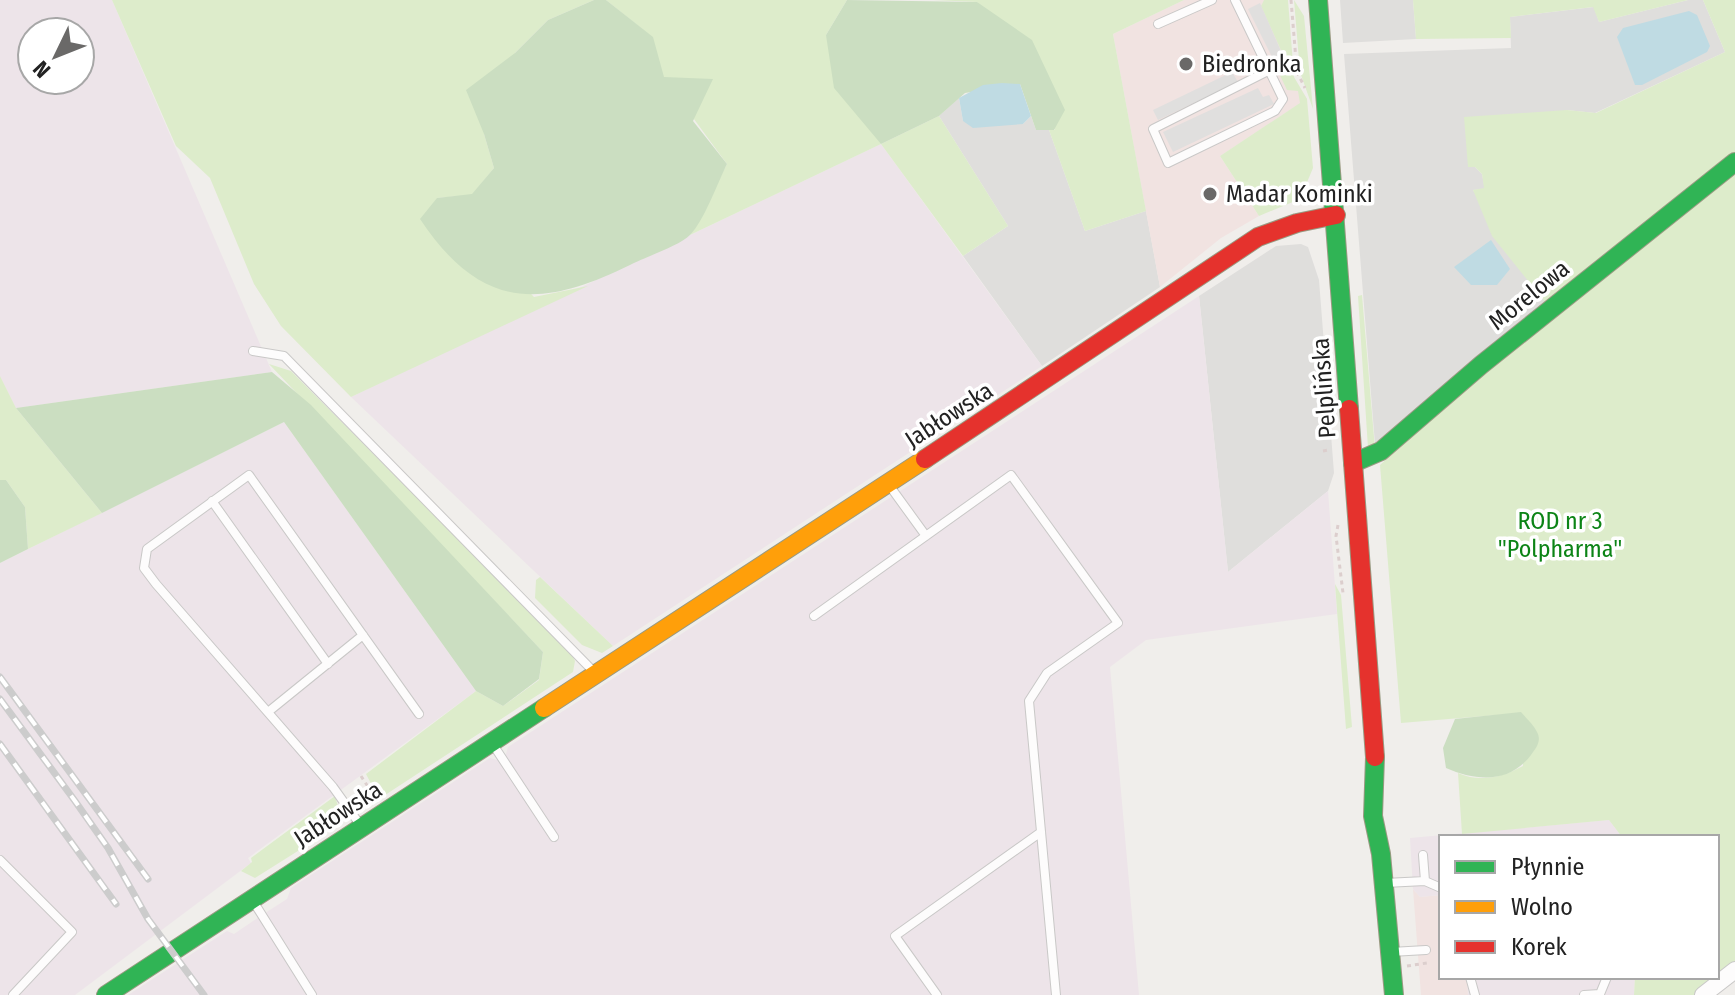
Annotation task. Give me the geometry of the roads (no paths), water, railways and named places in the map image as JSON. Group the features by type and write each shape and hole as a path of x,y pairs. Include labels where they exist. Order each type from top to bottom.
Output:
{"main road":[{"name":"Pelplińska","path":"1318,0 1376,773 1386,815 1381,854 1394,995"},
{"name":"Morelowa","path":"1353,463 1381,451 1493,355 1735,162"},
{"name":"Jabłowska","path":"106,995 888,484 1258,237 1297,223 1336,215"}],"street":[{"path":"1703,995 1735,970"}],"lane":[{"path":"1158,24 1212,0"},
{"path":"1235,0 1283,99 1275,111 1168,163 1153,129 1268,71"},
{"path":"253,351 284,356 596,674"},
{"path":"361,827 333,787 144,568 147,549 155,540 249,475 419,714"},
{"path":"814,616 1011,475 1118,623 1047,673 1029,701 1056,995"},
{"path":"888,484 926,536"},
{"path":"212,501 328,664"},
{"path":"268,712 363,635"},
{"path":"491,742 554,837"},
{"path":"937,995 895,936 1041,832"},
{"path":"1423,855 1425,881"},
{"path":"0,860 72,932 13,995"},
{"path":"1384,883 1425,881 1439,887"},
{"path":"252,898 312,995"},
{"path":"1390,952 1426,950"},
{"path":"1584,995 1600,994 1606,979"}],"water":[{"path":"1689,11 1697,15 1710,46 1707,52 1642,85 1635,85 1617,37 1623,28"},
{"path":"1020,84 1031,116 1023,124 973,128 963,121 959,98 983,85"},
{"path":"1491,240 1510,269 1497,285 1471,285 1454,267"}],"railway":[{"path":"0,677 148,879"},
{"path":"0,699 108,848 148,919 204,995"},
{"path":"0,744 116,904"}],"place":[{"name":"Biedronka","path":"1186,64"},
{"name":"Madar Kominki","path":"1210,194"}],"park label":[{"name":"ROD nr 3 \"Polpharma\"","path":"1560,535"}]}
